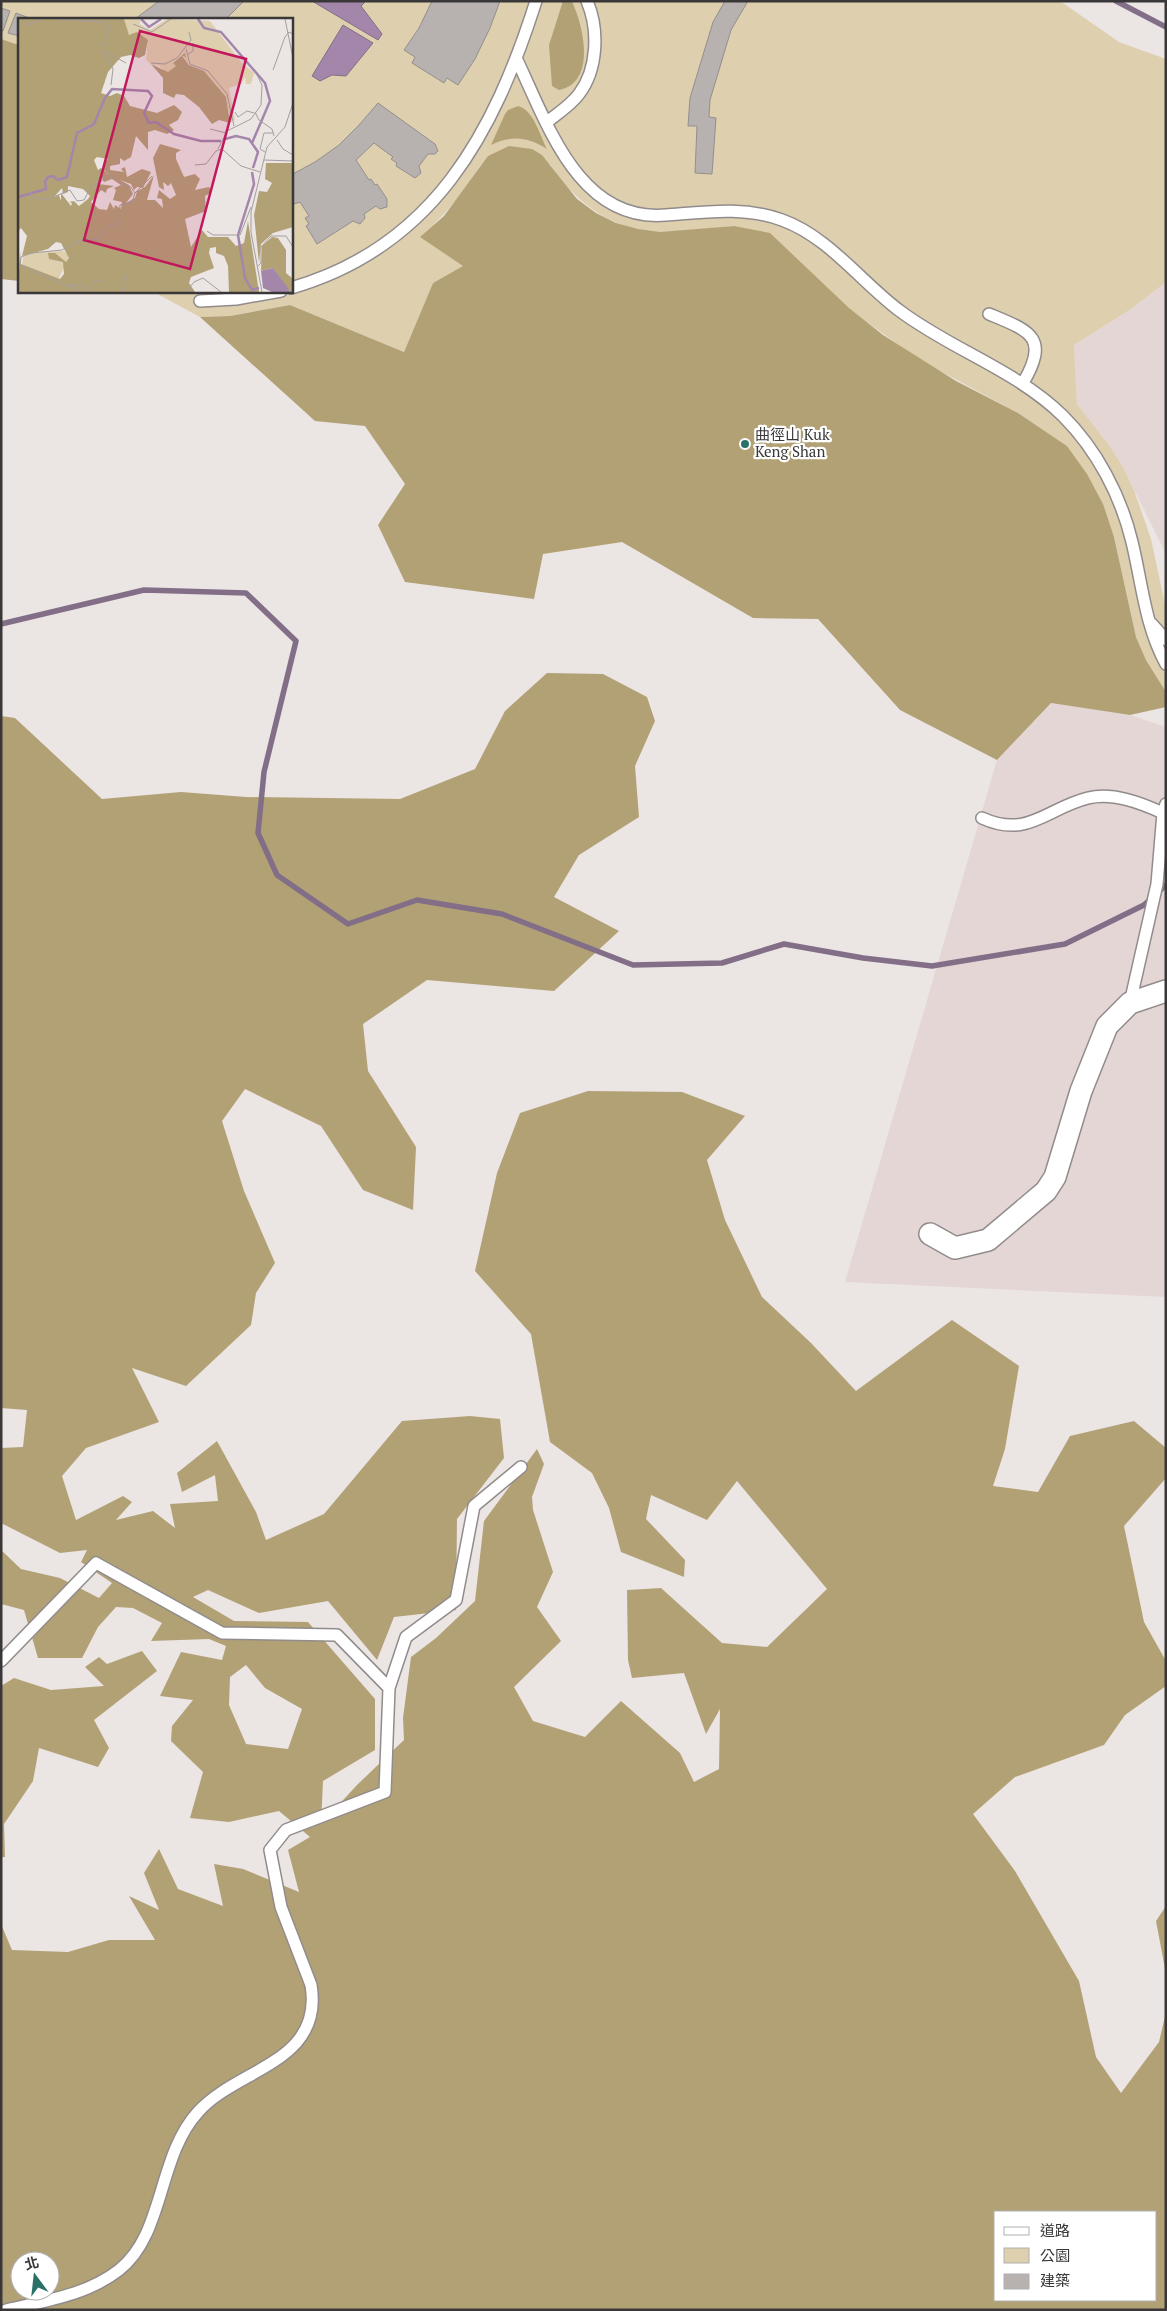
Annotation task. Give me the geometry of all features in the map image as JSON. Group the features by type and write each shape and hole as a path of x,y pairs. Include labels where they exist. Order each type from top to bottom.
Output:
{"street":[{"path":"930,1234 955,1248 988,1240 1046,1191 1055,1177 1081,1091 1107,1026 1130,1003 1166,991"}],"lane":[{"path":"292,288 342,269 375,251 405,230 432,205 455,176 476,143 494,109 516,58 536,1"},
{"path":"547,122 579,94 588,76 592,61 595,31 587,1"},
{"path":"516,58 547,122 575,173 604,199 622,208 651,215 738,211 760,213 803,229 822,242 868,286 934,334 1024,384 1064,417 1094,455 1107,476 1126,520 1156,645 1166,664"},
{"path":"200,301 236,299 274,292"},
{"path":"989,314 1020,327 1029,334 1035,344 1036,355 1033,366 1024,384"},
{"path":"1146,608 1152,623 1166,640"},
{"path":"982,818 1004,826 1029,824 1088,798 1106,797 1164,808 1156,884 1130,1003"},
{"path":"6,2310 83,2290 120,2269 132,2257 146,2234 170,2158 196,2114 213,2098 280,2057 301,2038 311,2017 312,1991 281,1906 270,1850 286,1830 385,1792 389,1688 406,1637 456,1600 474,1506 521,1466"},
{"path":"1,1661 96,1563 222,1633 337,1635 389,1688"}],"shaded area":[{"path":"312,1 366,1 361,6 382,34 378,40"},
{"path":"563,1 572,1 581,27 584,53 583,66 578,77 571,85 559,90 552,86 549,45"},
{"path":"343,25 373,43 346,76 332,75 320,81 312,76"},
{"path":"1,39 18,45 18,281 1,279"},
{"path":"518,106 524,108 532,118 547,149 533,142 519,139 506,140 491,145 505,114 508,110"},
{"path":"509,146 532,149 542,155 577,199 596,213 616,223 660,232 734,226 770,233 849,308 883,335 956,381 1018,413 1067,446 1087,474 1103,504 1114,537 1136,637 1146,660 1166,692 1166,707 1130,715 1051,703 997,760 900,710 818,619 753,618 622,542 543,554 534,599 405,582 378,525 405,484 365,426 315,421 200,317 230,316 290,305 404,352 433,283 463,266 420,237 444,216 488,156"},
{"path":"1166,282 1166,554 1123,467 1109,445 1077,404 1074,345 1131,309"},
{"path":"547,673 603,674 647,697 655,721 635,766 639,817 579,855 554,897 619,931 554,991 427,980 363,1024 368,1071 416,1147 413,1210 363,1190 321,1126 245,1089 222,1121 244,1191 275,1263 256,1293 251,1325 186,1386 132,1368 159,1422 86,1448 62,1476 76,1520 123,1496 132,1502 116,1520 153,1511 175,1528 170,1504 218,1501 215,1475 182,1492 177,1473 217,1441 256,1512 266,1540 324,1514 402,1421 470,1416 500,1419 504,1458 457,1519 456,1610 394,1617 377,1660 328,1601 259,1613 208,1590 193,1597 234,1621 308,1622 375,1699 375,1750 323,1781 321,1824 357,1785 404,1740 403,1718 411,1657 436,1638 475,1601 484,1521 537,1449 544,1464 532,1497 533,1510 553,1572 537,1607 561,1641 514,1687 533,1721 585,1737 621,1701 680,1753 694,1782 719,1769 720,1709 706,1734 684,1673 632,1678 628,1660 627,1590 661,1588 722,1643 767,1647 827,1589 737,1481 707,1520 651,1495 646,1519 685,1560 684,1577 621,1552 609,1508 592,1473 550,1442 531,1334 475,1271 497,1173 520,1113 588,1091 682,1092 745,1116 707,1160 725,1220 762,1297 811,1343 856,1391 952,1320 1019,1366 1005,1449 993,1486 1038,1492 1070,1436 1134,1421 1166,1448 1166,1478 1124,1526 1144,1622 1166,1661 1166,1686 1125,1715 1104,1745 1015,1777 973,1814 1015,1871 1079,1981 1096,2057 1121,2093 1159,2042 1166,2012 1166,2310 1,2310 1,1924 12,1950 68,1952 109,1940 155,1940 129,1896 159,1910 144,1873 159,1849 178,1889 223,1906 214,1864 243,1869 299,1892 288,1850 310,1837 279,1811 229,1822 190,1818 203,1772 171,1741 172,1726 193,1700 160,1696 181,1652 222,1660 226,1646 209,1639 151,1641 162,1623 133,1608 116,1607 98,1627 82,1658 38,1658 24,1610 1,1604 1,1550 21,1569 60,1578 99,1598 112,1583 81,1562 87,1550 60,1553 1,1523 1,1448 23,1447 27,1410 1,1408 1,716 15,718 102,799 181,792 246,797 400,799 475,769 505,711","holes":["246,1665 265,1688 302,1709 288,1749 246,1744 229,1705 230,1677"]},
{"path":"1051,703 1130,715 1166,727 1166,1297 845,1282 997,760"},
{"path":"142,1651 157,1671 94,1720 109,1748 98,1767 39,1748 33,1781 4,1824 5,1857 1,1857 1,1686 14,1678 51,1690 104,1686 85,1667 99,1657 107,1664"},
{"path":"1166,1906 1166,1974 1156,1921"}],"green space":[{"path":"1,1 1060,1 1119,42 1166,59 1166,282 1131,309 1074,345 1077,404 1109,445 1123,467 1134,490 1151,539 1166,609 1166,692 1146,660 1136,637 1114,537 1067,446 1018,413 918,359 734,226 660,232 626,226 596,212 583,202 571,191 550,164 481,165 453,203 421,237 464,266 433,283 404,352 290,305 230,316 200,317 154,292 292,292 292,18 18,18 18,45 1,39"}],"building":[{"path":"159,1 244,1 227,18 136,18"},
{"path":"432,1 500,1 490,28 475,59 458,85 447,78 444,83 412,63 415,57 404,50 419,28"},
{"path":"725,1 748,1 731,30 710,100 709,117 716,118 712,174 695,173 697,126 688,126 690,98 713,22"},
{"path":"1,8 10,11 3,31 1,30"},
{"path":"16,13 29,18 18,18 18,36 8,33"},
{"path":"378,103 435,144 438,151 435,154 428,154 419,166 421,173 415,178 396,166 397,163 391,159 393,157 374,143 356,160 369,180 371,179 375,185 377,184 387,199 387,207 380,209 376,206 364,214 365,218 360,224 353,221 317,244 306,226 309,224 305,218 309,216 300,202 292,205 292,174 315,162 339,145"}],"waterway":[{"path":"1116,1 1166,27"},
{"path":"1,624 144,590 246,593 296,641 264,772 258,833 277,875 348,924 417,900 502,914 633,965 722,963 784,944 863,958 932,966 1065,944 1144,905 1166,885"}],"place":[{"name":"曲徑山 Kuk Keng Shan","path":"745,444"}]}
